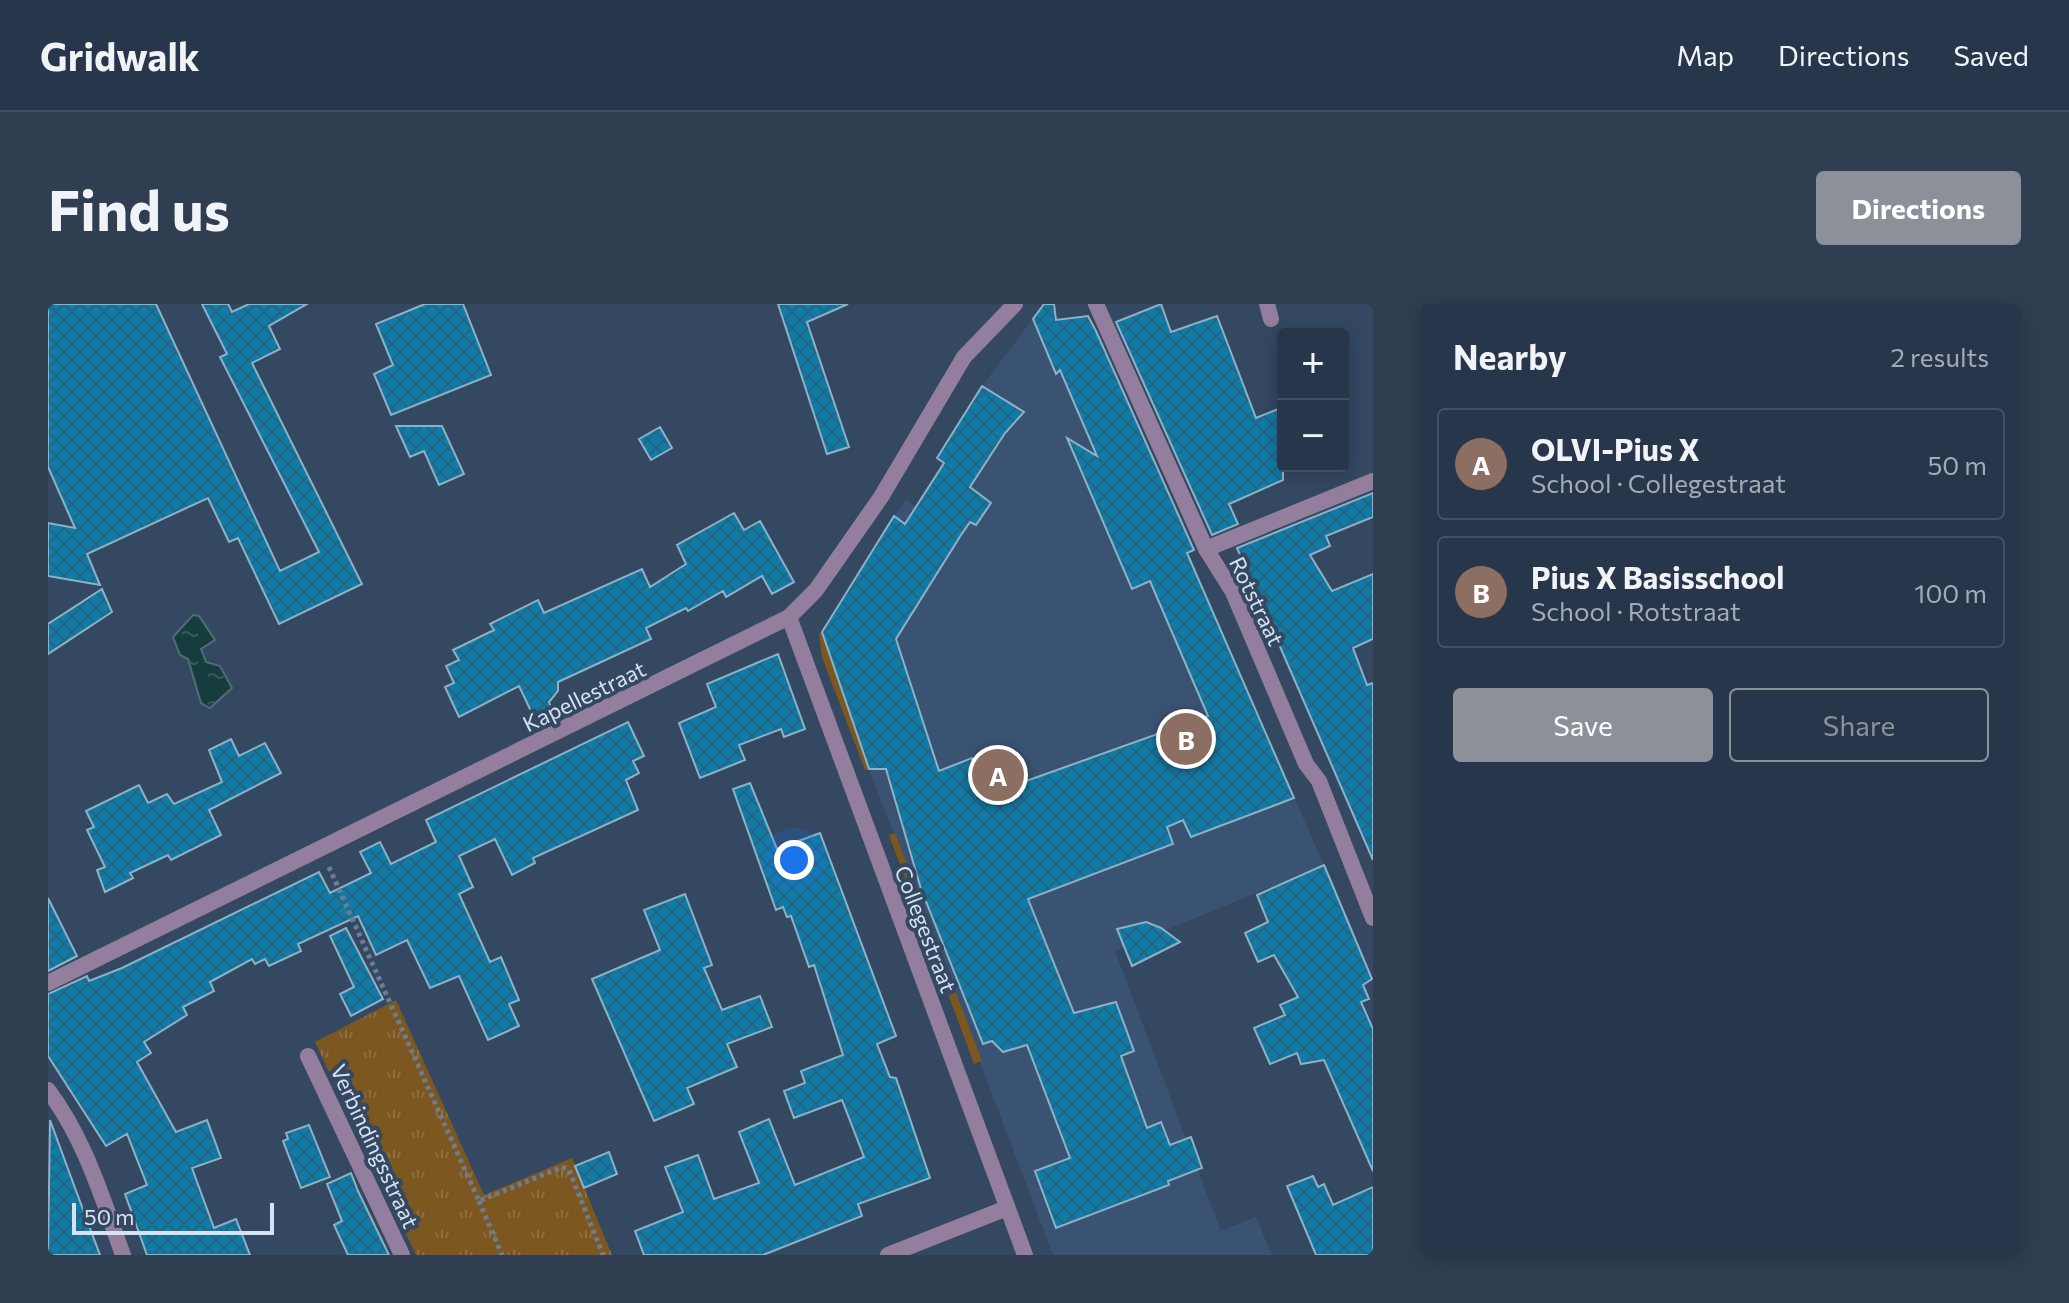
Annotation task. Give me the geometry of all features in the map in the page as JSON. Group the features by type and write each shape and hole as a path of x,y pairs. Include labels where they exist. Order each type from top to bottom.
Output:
{"street":[{"name":"Kapellestraat","path":"48,983 789,617 816,590 881,497 964,357 1015,304"},
{"name":"Rotstraat","path":"1096,304 1206,549 1233,592 1306,764 1326,794 1339,837 1373,918"},
{"path":"1206,549 1373,481"},
{"name":"Collegestraat","path":"789,617 1025,1255"},
{"name":"Verbindingsstraat","path":"308,1056 402,1255"},
{"path":"48,1090 83,1147 123,1255"},
{"path":"888,1255 1007,1208"}],"path":[{"path":"321,849 502,1255"},
{"path":"479,1201 562,1167 569,1170 603,1255"}],"shaded area":[{"path":"1044,304 1054,304 1055,317 1064,320 1088,315 1161,495 1324,865 1115,951 1221,1231 1256,1217 1272,1255 1053,1255 869,769 822,632 894,516 906,500 916,506 943,463 937,458 982,386"}],"green space":[{"path":"819,633 822,633 869,769 865,770 822,657"},
{"path":"895,833 982,1061 974,1064 889,835"},
{"path":"396,1000 484,1195 572,1158 612,1255 416,1255 315,1042"}],"water":[{"path":"193,615 199,616 215,640 201,649 206,662 220,666 232,688 210,708 201,703 188,659 180,655 173,637"}],"building":[{"path":"48,304 156,304 280,571 319,552 220,357 227,354 202,304 228,304 232,312 249,304 307,304 269,326 280,349 252,363 362,584 279,624 238,538 229,542 208,498 87,554 100,585 48,576 48,523 75,528 48,467"},
{"path":"425,304 463,304 491,375 391,415 374,374 393,365 376,324"},
{"path":"778,304 848,304 807,322 849,447 827,454"},
{"path":"1044,304 1054,304 1056,320 1088,316 1096,331 1194,550 1187,553 1294,798 1191,837 1183,820 1167,827 1173,844 1028,899 1074,1013 1116,1002 1134,1051 1121,1056 1147,1128 1161,1122 1170,1145 1191,1137 1202,1168 1168,1181 1169,1185 1056,1228 1035,1171 1070,1158 1027,1045 1003,1052 992,1041 983,1044 921,889 886,769 869,769 822,632 894,516 905,524 944,463 937,458 982,386 1024,412 1005,433 970,487 991,503 976,525 970,522 896,639 939,771 972,758 987,795 1208,716 1150,581 1132,589 1067,438 1097,456 1060,370 1056,374 1033,319"},
{"path":"1161,304 1171,332 1217,316 1256,418 1277,409 1277,472 1283,472 1283,480 1229,504 1238,524 1212,535 1116,322"},
{"path":"396,426 442,426 464,474 439,485 424,451 410,457"},
{"path":"660,427 672,448 651,460 639,439"},
{"path":"1373,493 1373,517 1326,536 1330,546 1310,555 1332,591 1373,574 1373,639 1353,648 1367,685 1373,683 1373,860 1237,548"},
{"path":"734,513 744,530 760,521 794,582 772,594 762,576 726,597 723,591 688,611 686,608 646,628 651,639 558,682 558,691 549,702 556,720 539,728 519,686 459,717 445,687 454,683 446,666 459,660 453,650 494,630 490,624 538,600 544,613 642,569 650,587 686,564 677,545"},
{"path":"102,589 112,612 48,654 48,624"},
{"path":"778,654 805,729 784,737 781,729 739,745 745,760 700,778 679,723 716,707 707,684"},
{"path":"628,722 644,756 633,761 639,773 626,780 638,810 533,858 535,863 512,875 495,839 459,856 473,887 459,894 490,962 501,957 519,1000 509,1004 519,1026 488,1040 459,976 430,988 407,940 376,955 358,916 298,944 301,951 269,966 265,959 255,964 252,959 210,982 214,991 183,1007 187,1015 144,1042 151,1053 137,1062 176,1132 207,1120 221,1158 192,1168 214,1228 236,1219 250,1255 147,1255 125,1194 147,1185 127,1134 106,1146 48,1056 48,994 87,976 89,981 122,968 319,872 330,893 371,873 360,852 380,842 391,864 436,842 426,820"},
{"path":"231,739 239,756 265,743 281,773 209,810 221,835 171,860 168,855 130,873 133,878 105,892 97,870 105,867 87,830 94,827 86,811 139,785 148,803 167,794 174,804 222,782 209,750"},
{"path":"750,783 777,849 820,833 896,1036 877,1044 890,1077 896,1078 930,1178 858,1204 862,1216 763,1255 644,1255 635,1231 683,1212 665,1167 698,1155 714,1199 759,1183 739,1132 769,1119 795,1185 864,1157 842,1100 794,1118 784,1091 805,1083 801,1071 843,1055 814,965 809,967 791,916 787,917 783,907 776,910 733,789"},
{"path":"1324,865 1372,979 1363,985 1369,999 1361,1002 1373,1029 1373,1171 1324,1060 1301,1064 1297,1053 1270,1064 1254,1028 1285,1015 1280,1005 1298,997 1274,955 1258,962 1245,933 1268,922 1257,895"},
{"path":"685,894 712,965 704,968 722,1010 760,996 772,1027 727,1044 737,1067 687,1088 694,1104 654,1121 592,979 660,950 644,910"},
{"path":"48,898 77,956 48,971"},
{"path":"1146,922 1161,928 1180,942 1132,966 1117,929"},
{"path":"346,928 383,999 351,1016 340,994 354,987 330,936"},
{"path":"50,1120 75,1188 100,1255 48,1255"},
{"path":"309,1125 330,1177 301,1188 283,1141 288,1139 286,1133"},
{"path":"609,1152 617,1174 584,1188 575,1166"},
{"path":"351,1173 389,1255 348,1255 334,1225 342,1221 327,1184"},
{"path":"1313,1176 1318,1187 1324,1184 1333,1205 1373,1187 1373,1255 1316,1255 1287,1186"}],"place":[{"name":"Pius X Basisschool","path":"1186,739"},
{"name":"OLVI-Pius X","path":"998,775"}]}
